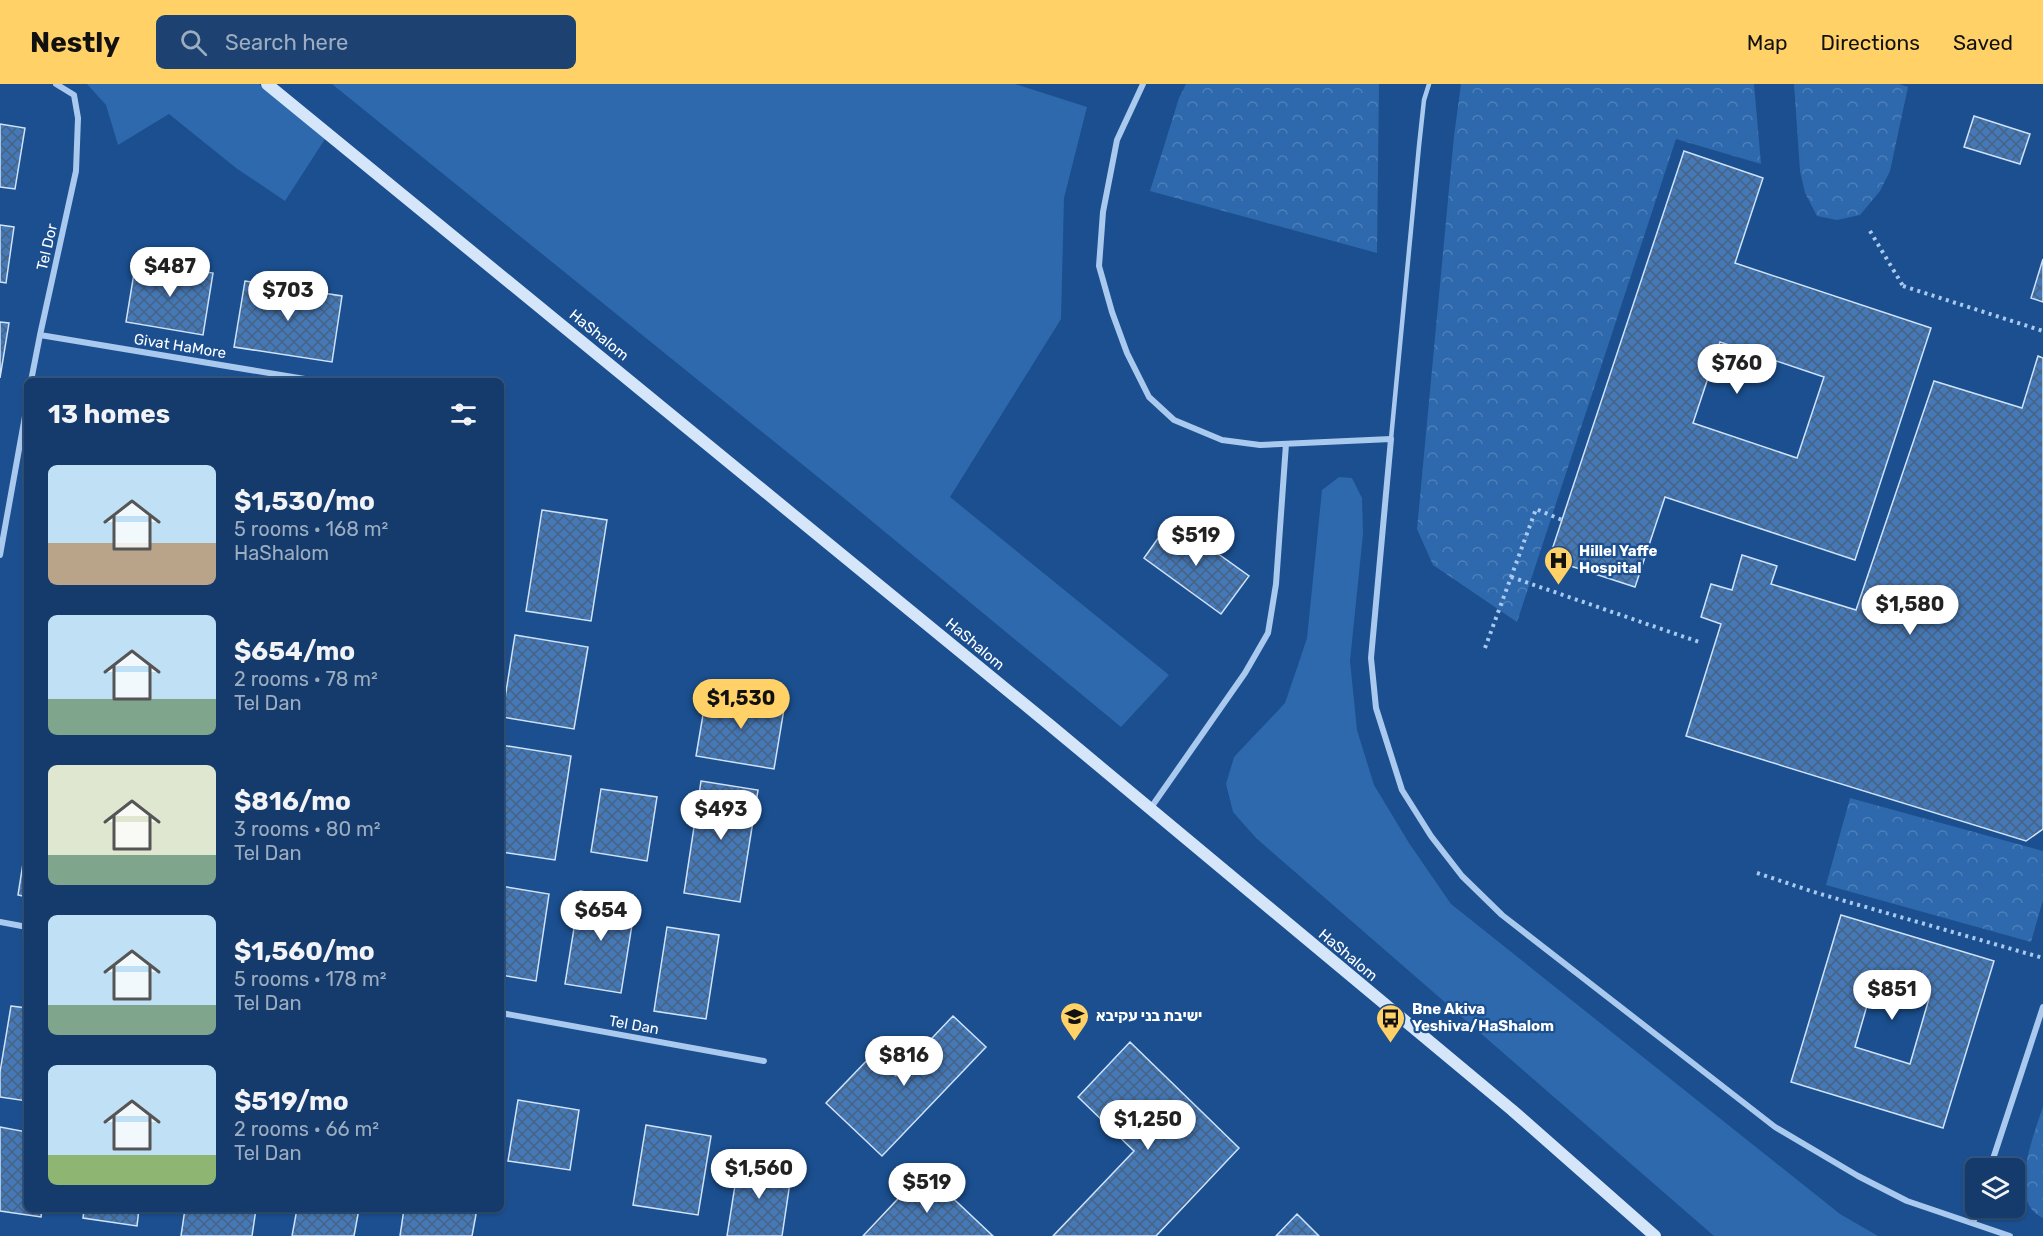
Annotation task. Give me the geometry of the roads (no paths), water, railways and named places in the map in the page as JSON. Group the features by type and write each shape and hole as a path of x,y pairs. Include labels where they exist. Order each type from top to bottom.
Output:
{"street":[{"name":"Tel Dor","path":"32,378 76,171 78,118 74,95 56,84"},
{"name":"HaShalom","path":"267,84 873,579 1512,1110 1655,1236"},
{"path":"1143,84 1117,140 1103,212 1099,266 1127,353 1149,397 1174,420 1221,440 1260,445 1391,439 1371,658 1376,708 1402,790 1431,836 1462,876 1502,915 1775,1127 1857,1176 1907,1201 2010,1236"},
{"name":"Givat HaMore","path":"39,335 299,378"},
{"path":"0,555 24,422"},
{"path":"1150,809 1245,673 1268,633 1276,584 1286,444"},
{"path":"0,922 24,926"},
{"path":"1993,1158 2043,1007"},
{"name":"Tel Dan","path":"504,1014 764,1061"},
{"path":"1973,1223 1975,1218"}],"lane":[{"path":"1391,439 1419,146 1429,84"}],"place":[{"name":"Hillel Yaffe Hospital","path":"1558,586"},
{"name":"ישיבת בני עקיבא","path":"1075,1042"},
{"name":"Bne Akiva Yeshiva/HaShalom","path":"1391,1044"}]}
